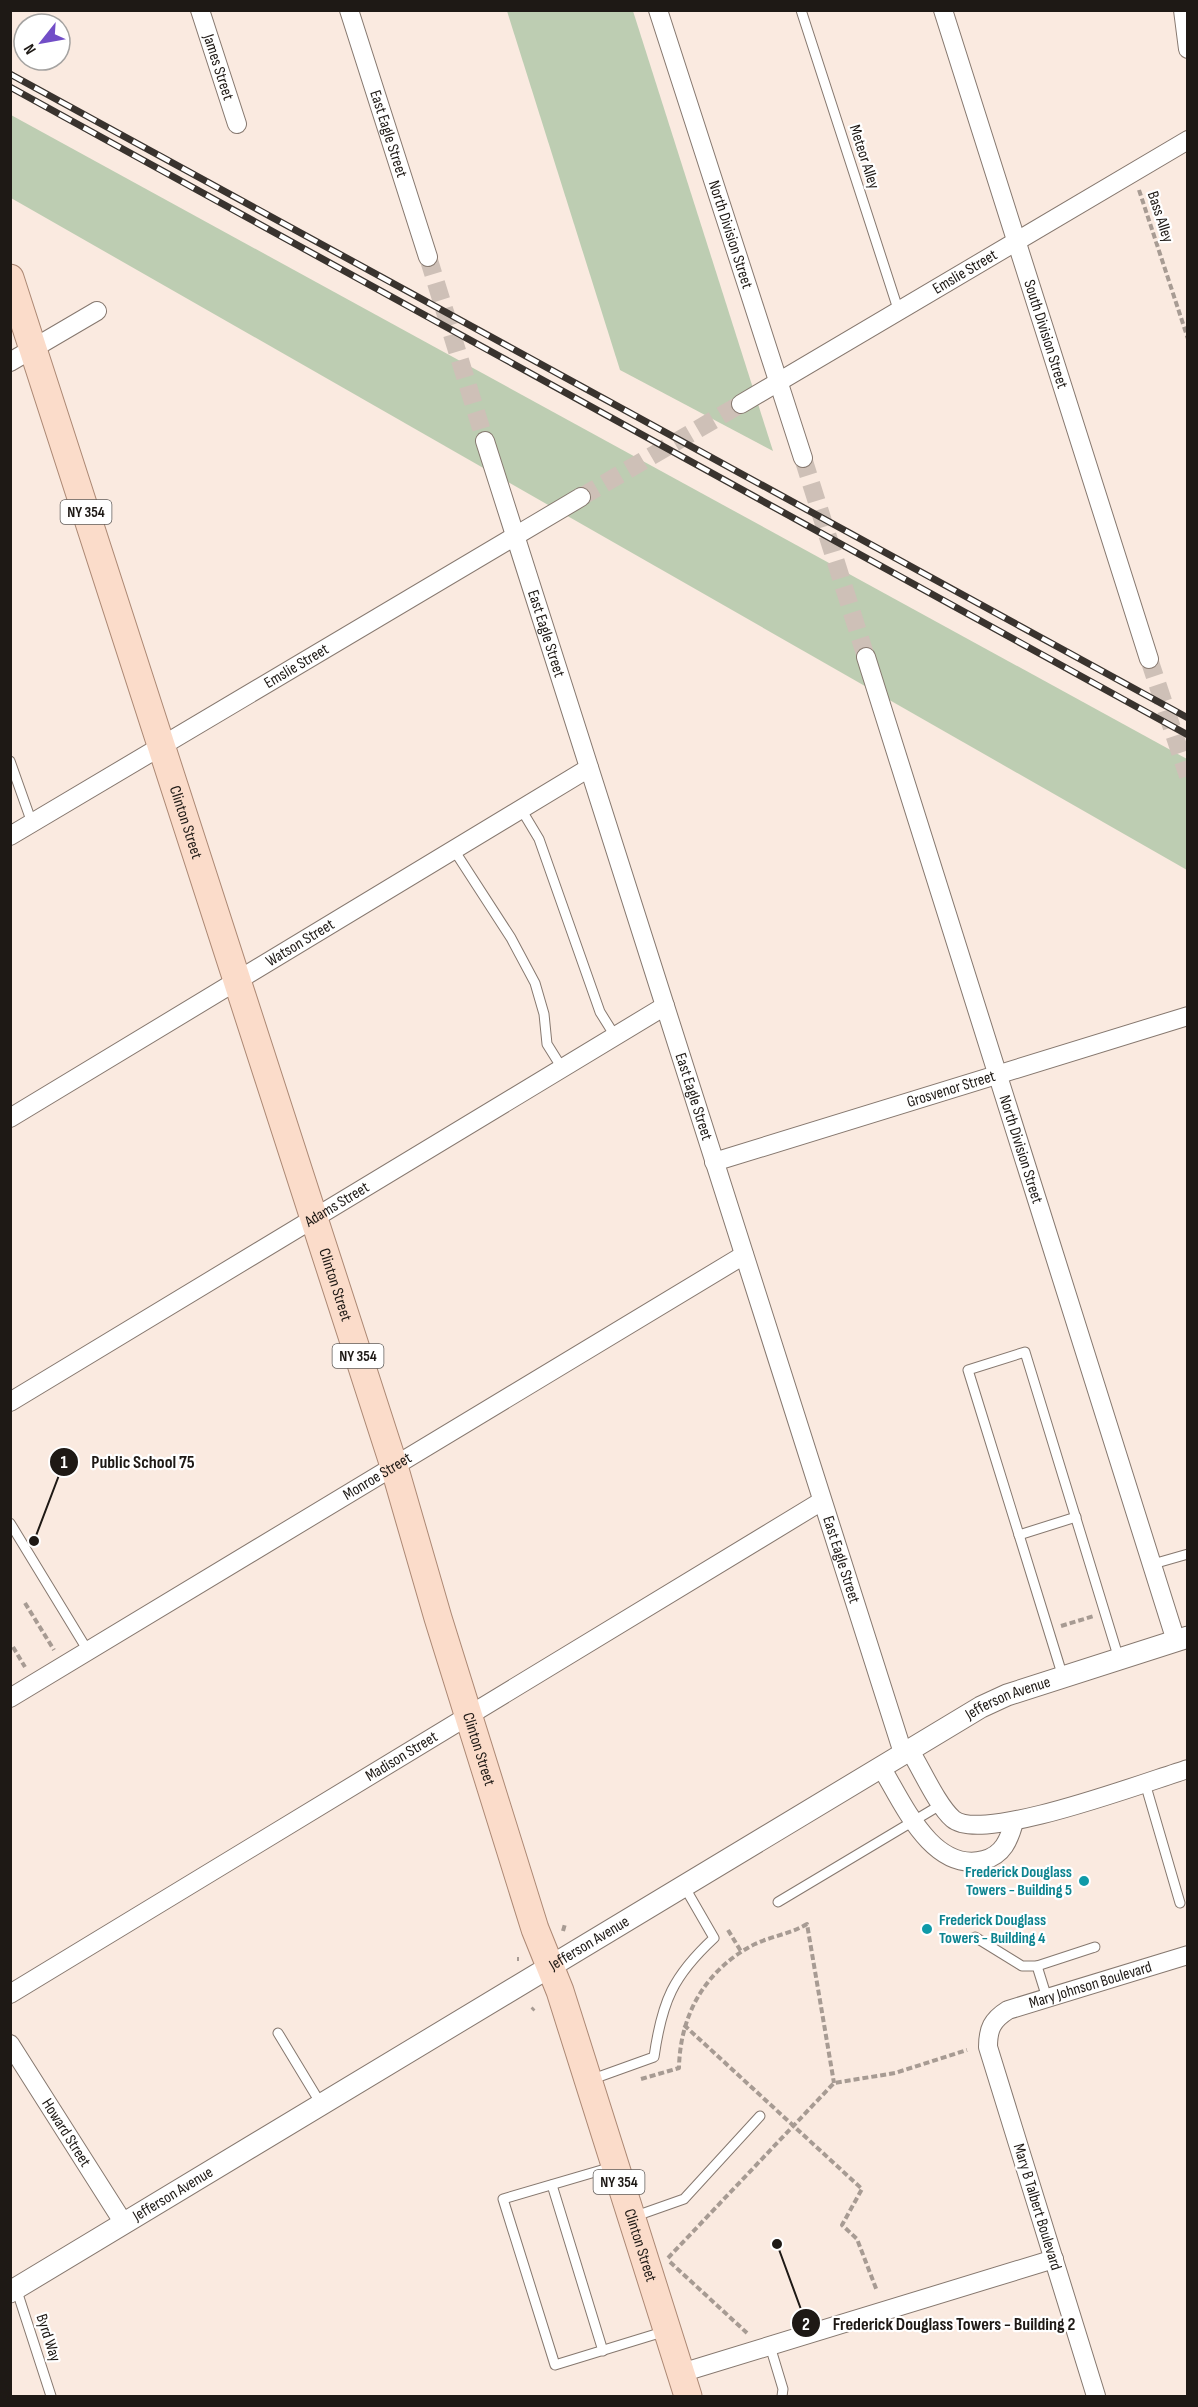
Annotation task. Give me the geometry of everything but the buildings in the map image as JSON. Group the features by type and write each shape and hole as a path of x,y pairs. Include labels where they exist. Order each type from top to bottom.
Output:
{"main road":[{"name":"Clinton Street","path":"10,278 394,1466 468,1716 535,1929 588,2081 684,2385"}],"street":[{"name":"James Street","path":"200,10 237,124"},
{"name":"East Eagle Street","path":"349,10 428,257"},
{"name":"North Division Street","path":"658,10 803,458"},
{"name":"South Division Street","path":"943,10 1149,659"},
{"path":"1183,10 1188,49"},
{"name":"Emslie Street","path":"741,404 1188,140"},
{"path":"10,362 97,311"},
{"name":"East Eagle Street","path":"485,441 822,1501 906,1751 953,1819 969,1826 1014,1822 1188,1769"},
{"name":"Emslie Street","path":"10,836 581,497"},
{"name":"North Division Street","path":"866,657 1153,1564 1184,1641"},
{"name":"Watson Street","path":"10,1119 589,768"},
{"name":"Adams Street","path":"10,1402 665,1006"},
{"name":"Grosvenor Street","path":"714,1162 996,1073 1188,1016"},
{"name":"Monroe Street","path":"10,1698 744,1255"},
{"name":"Madison Street","path":"10,1994 822,1501"},
{"name":"Jefferson Avenue","path":"13,2290 906,1751 995,1700 1119,1659 1184,1641"},
{"path":"881,1767 932,1846 948,1856 967,1862 986,1860 1001,1850 1009,1841 1014,1822"},
{"name":"Mary Johnson Boulevard","path":"995,2018 1008,2010 1188,1955"},
{"name":"Mary B Talbert Boulevard","path":"995,2018 988,2033 988,2048 1096,2397"},
{"name":"Howard Street","path":"10,2044 123,2222"},
{"path":"684,2385 770,2346 1054,2259"}],"lane":[{"name":"Meteor Alley","path":"801,10 899,312"},
{"path":"10,761 32,823"},
{"path":"521,809 539,839 600,1012 615,1036"},
{"path":"454,850 511,939 535,983 544,1014 547,1044 562,1068"},
{"path":"1063,1677 968,1370 1025,1352 1119,1659"},
{"path":"1019,1534 1076,1517"},
{"path":"10,1523 88,1651"},
{"path":"1153,1564 1188,1554"},
{"path":"1145,1782 1180,1903"},
{"path":"778,1902 942,1803"},
{"path":"588,2081 654,2057 659,2024 670,1992 688,1962 714,1938 684,1885"},
{"path":"975,1937 1022,1966 1037,1966 1095,1947"},
{"path":"1037,1966 1047,1998"},
{"path":"278,2033 321,2104"},
{"path":"631,2218 684,2199 760,2116"},
{"path":"614,2166 503,2199 555,2366 668,2331"},
{"path":"552,2185 603,2350"},
{"name":"Byrd Way","path":"13,2290 51,2397"},
{"path":"770,2346 783,2389 782,2397"}],"path":[{"name":"Bass Alley","path":"1133,172 1188,339"},
{"path":"25,1603 63,1666"},
{"path":"1060,1626 1091,1617"},
{"path":"563,1931 565,1924"},
{"path":"834,2082 807,1924 791,1934 754,1945 715,1972 696,1998 684,2025 862,2188 842,2225 857,2239 877,2291"},
{"path":"747,2333 668,2260 834,2082 895,2073 967,2050"}],"green space":[{"path":"507,11 633,11 773,451 620,370"},
{"path":"11,115 1187,759 1187,870 11,198"}],"tunnel":[{"path":"428,257 485,441"},
{"path":"581,497 741,404"},
{"path":"803,458 866,657"},
{"path":"1149,659 1188,776"}],"railway":[{"path":"10,74 1188,718"},
{"path":"10,87 1188,735"}],"place":[{"name":"Public School 75","path":"34,1541"},
{"name":"Frederick Douglass Towers - Building 5","path":"1084,1881"},
{"name":"Frederick Douglass Towers - Building 4","path":"927,1929"},
{"name":"Frederick Douglass Towers - Building 2","path":"777,2244"}]}
